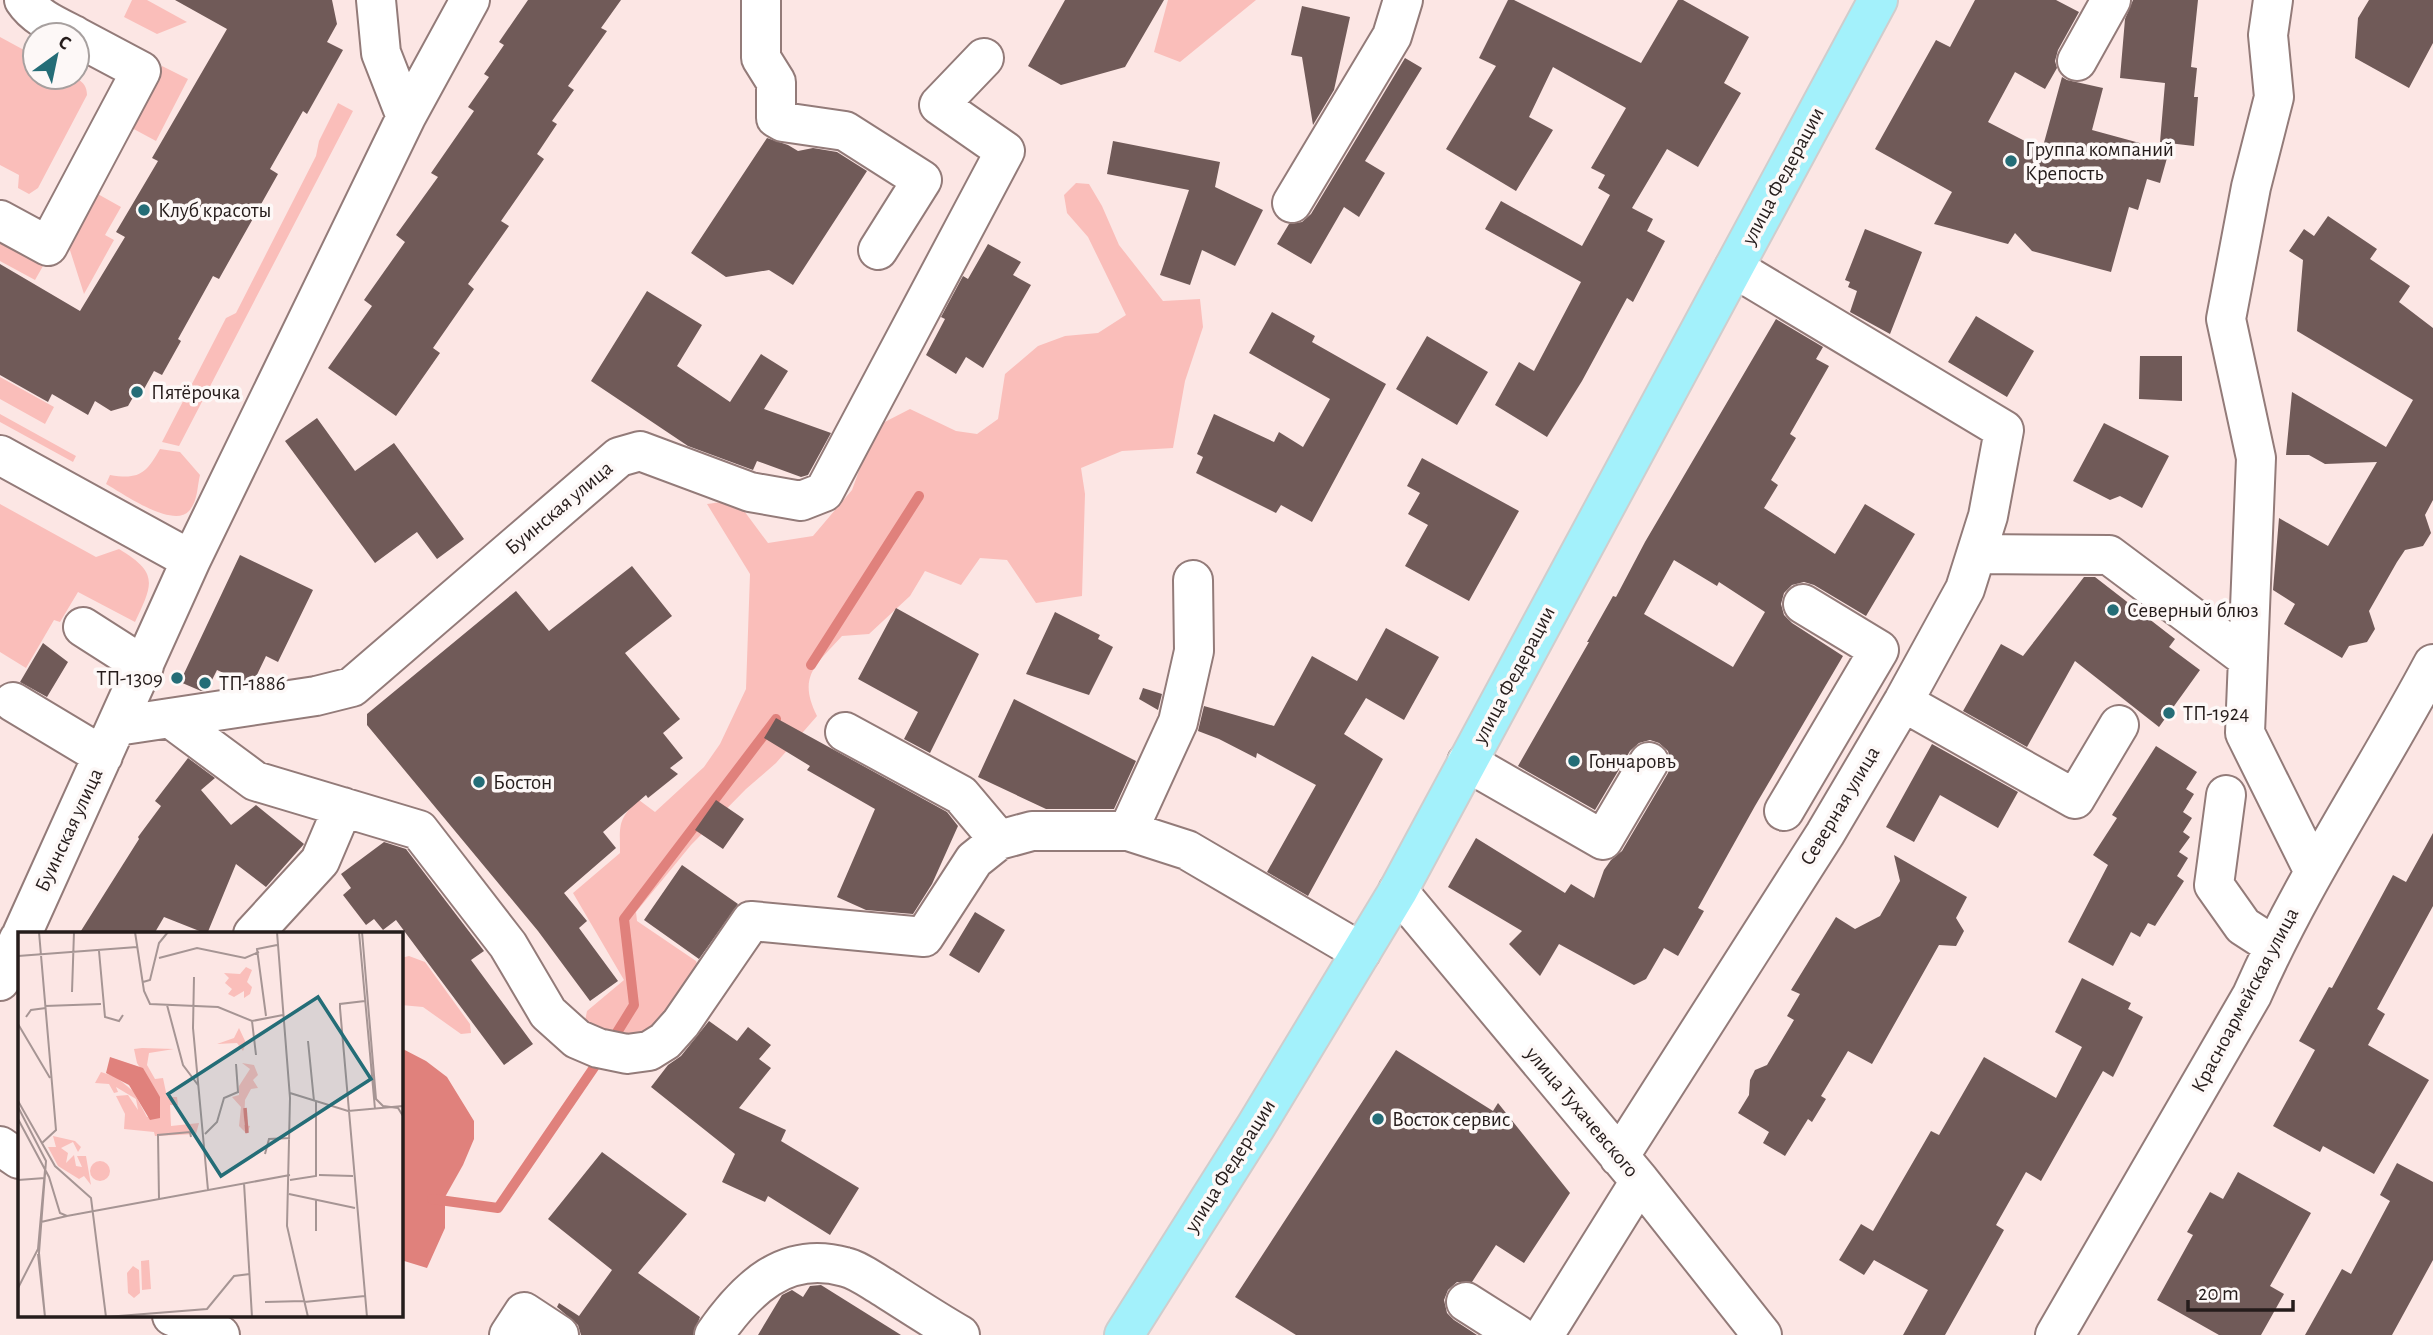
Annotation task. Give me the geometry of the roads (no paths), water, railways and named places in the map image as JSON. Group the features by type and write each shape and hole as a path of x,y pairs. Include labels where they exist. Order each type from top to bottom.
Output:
{"main road":[{"name":"улица Федерации","path":"1124,1335 1256,1126 1398,891 1878,0"}],"street":[{"path":"24,0 29,8 47,21"},
{"path":"376,0 380,53 406,117"},
{"name":"Буинская улица","path":"23,932 191,560 406,117 470,0"},
{"path":"761,0 761,58 776,82 776,118 783,122 845,131 922,180 878,250"},
{"path":"1292,203 1392,36 1403,0"},
{"path":"2077,61 2111,0"},
{"path":"2273,0 2268,35 2274,97 2251,187 2226,318 2256,458 2245,733 2314,872"},
{"path":"0,220 48,246 141,71 91,44"},
{"name":"Буинская улица","path":"110,741 170,718 316,696 352,687 619,457 640,451 750,492 801,501 824,492 1005,152 939,105 984,58"},
{"name":"Северная улица","path":"1544,1335 1629,1169 1903,702 1965,589 1988,516 2004,430 1734,268"},
{"path":"0,455 191,560"},
{"path":"1976,554 2109,555 2248,659"},
{"path":"1128,831 1178,722 1194,651 1193,580"},
{"path":"1784,811 1879,650 1803,604"},
{"path":"83,627 144,666"},
{"name":"Красноармейская улица","path":"2055,1335 2252,995 2274,946 2314,872 2396,734 2433,664"},
{"path":"13,702 110,741"},
{"path":"1903,702 2076,799 2119,725"},
{"path":"170,718 255,781 419,830 508,945 548,1013 577,1039 598,1048 627,1054 649,1051 665,1041 681,1023 751,921 924,937 974,860 999,840 1032,831 1128,831 1187,850 1362,952"},
{"path":"845,732 961,795 999,840"},
{"path":"1830,732 1871,756"},
{"path":"1467,762 1603,841 1649,762"},
{"path":"2226,795 2214,885 2243,926 2274,946"},
{"path":"255,932 320,861 344,807"},
{"name":"улица Тухачевского","path":"1398,891 1629,1169 1762,1335"},
{"path":"0,981 18,941"},
{"path":"0,1146 18,1158"},
{"path":"714,1335 758,1284 787,1267 817,1261 848,1267 947,1332"},
{"path":"1466,1302 1518,1335"},
{"path":"509,1335 524,1312 559,1335"},
{"path":"177,1318 220,1335"}],"waterway":[{"path":"811,665 919,496"},
{"path":"616,1034 634,1005 624,919 776,719"},
{"path":"432,1199 498,1208 595,1066"}],"place":[{"name":"Группа компаний Крепость","path":"2011,161"},
{"name":"Клуб красоты","path":"144,210"},
{"name":"Пятёрочка","path":"137,392"},
{"name":"Северный блюз","path":"2113,610"},
{"name":"ТП-1309","path":"177,678"},
{"name":"ТП-1886","path":"205,683"},
{"name":"ТП-1924","path":"2169,713"},
{"name":"Гончаровъ","path":"1574,761"},
{"name":"Бостон","path":"479,782"},
{"name":"Восток сервис","path":"1378,1119"}]}
